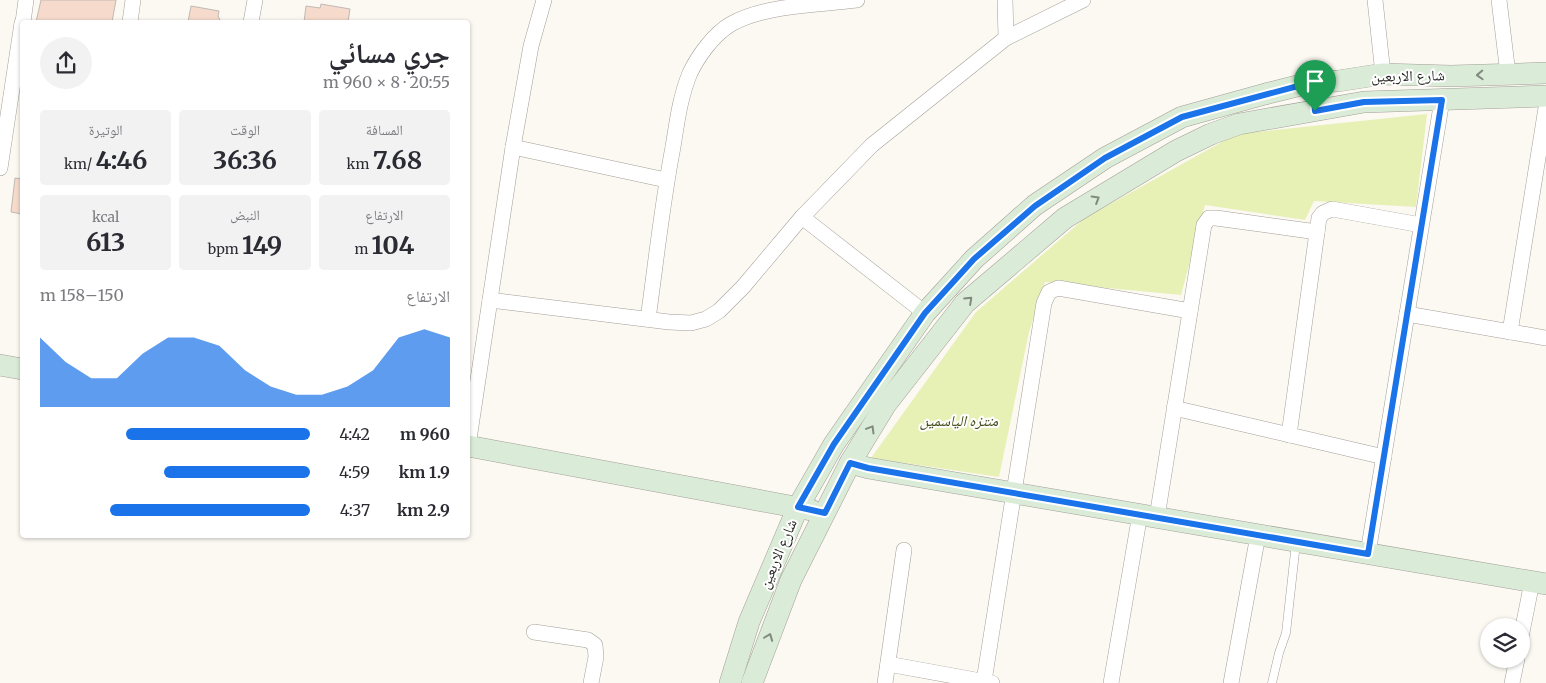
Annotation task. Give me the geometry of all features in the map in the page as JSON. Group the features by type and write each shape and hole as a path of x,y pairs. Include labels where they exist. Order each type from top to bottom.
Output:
{"main road":[{"name":"شارع الاربعين","path":"730,683 749,622 798,507 834,444 925,313 974,259 1028,211 1105,158 1182,117 1313,82 1383,74 1451,76 1546,73"},
{"path":"1313,82 1315,111"},
{"path":"752,683 791,580 850,463 886,404 965,303 1066,218 1176,152 1211,134 1239,124 1364,102 1546,96"},
{"path":"0,365 20,370"},
{"path":"470,446 825,513"},
{"path":"850,463 868,468 1539,583"}],"street":[{"path":"23,20 26,0"},
{"path":"130,20 134,0"},
{"path":"251,20 255,0"},
{"path":"470,433 512,147 531,46 544,0"},
{"path":"648,319 666,180 686,86 699,58 718,34 729,25 762,12 785,4 856,0"},
{"path":"1005,0 1006,38"},
{"path":"490,300 691,323 706,320 730,301 802,217 872,145 1006,38 1084,0"},
{"path":"1375,0 1383,74"},
{"path":"1499,0 1508,74"},
{"path":"0,168 20,42"},
{"path":"1368,554 1442,100"},
{"path":"1510,332 1541,165 1546,108"},
{"path":"512,147 666,180"},
{"path":"1289,435 1319,218 1323,213 1332,210 1421,225"},
{"path":"802,217 925,313"},
{"path":"1111,683 1174,408 1204,225 1209,218 1317,232"},
{"path":"888,664 989,682 1013,493 1044,303 1049,292 1058,288 1190,311"},
{"path":"1407,314 1546,338"},
{"path":"1174,408 1384,457"},
{"path":"1231,683 1258,535"},
{"path":"885,683 904,550"},
{"path":"1527,618 1539,583"},
{"path":"534,632 588,640 595,644 596,657 591,683"},
{"path":"1512,683 1515,668"}],"lane":[{"path":"1272,683 1279,653 1286,634 1296,541"}],"green space":[{"name":"منتزه الياسمين","path":"1427,114 1416,207 1314,201 1305,220 1205,205 1181,295 1045,282 1029,332 999,477 871,458 976,312 1085,218 1236,134"}],"building":[{"path":"41,0 116,0 112,20 36,20"},
{"path":"321,4 350,9 348,20 304,20 306,6 320,8"},
{"path":"191,6 219,11 218,16 220,20 188,20"},
{"path":"15,178 20,179 20,214 11,212"}],"route":[{"path":"1313,82 1315,111 1364,102 1442,100 1368,554 868,468 850,463 825,513 798,507 834,444 925,313 974,259 1035,206 1105,158 1182,117 1313,82"}]}
